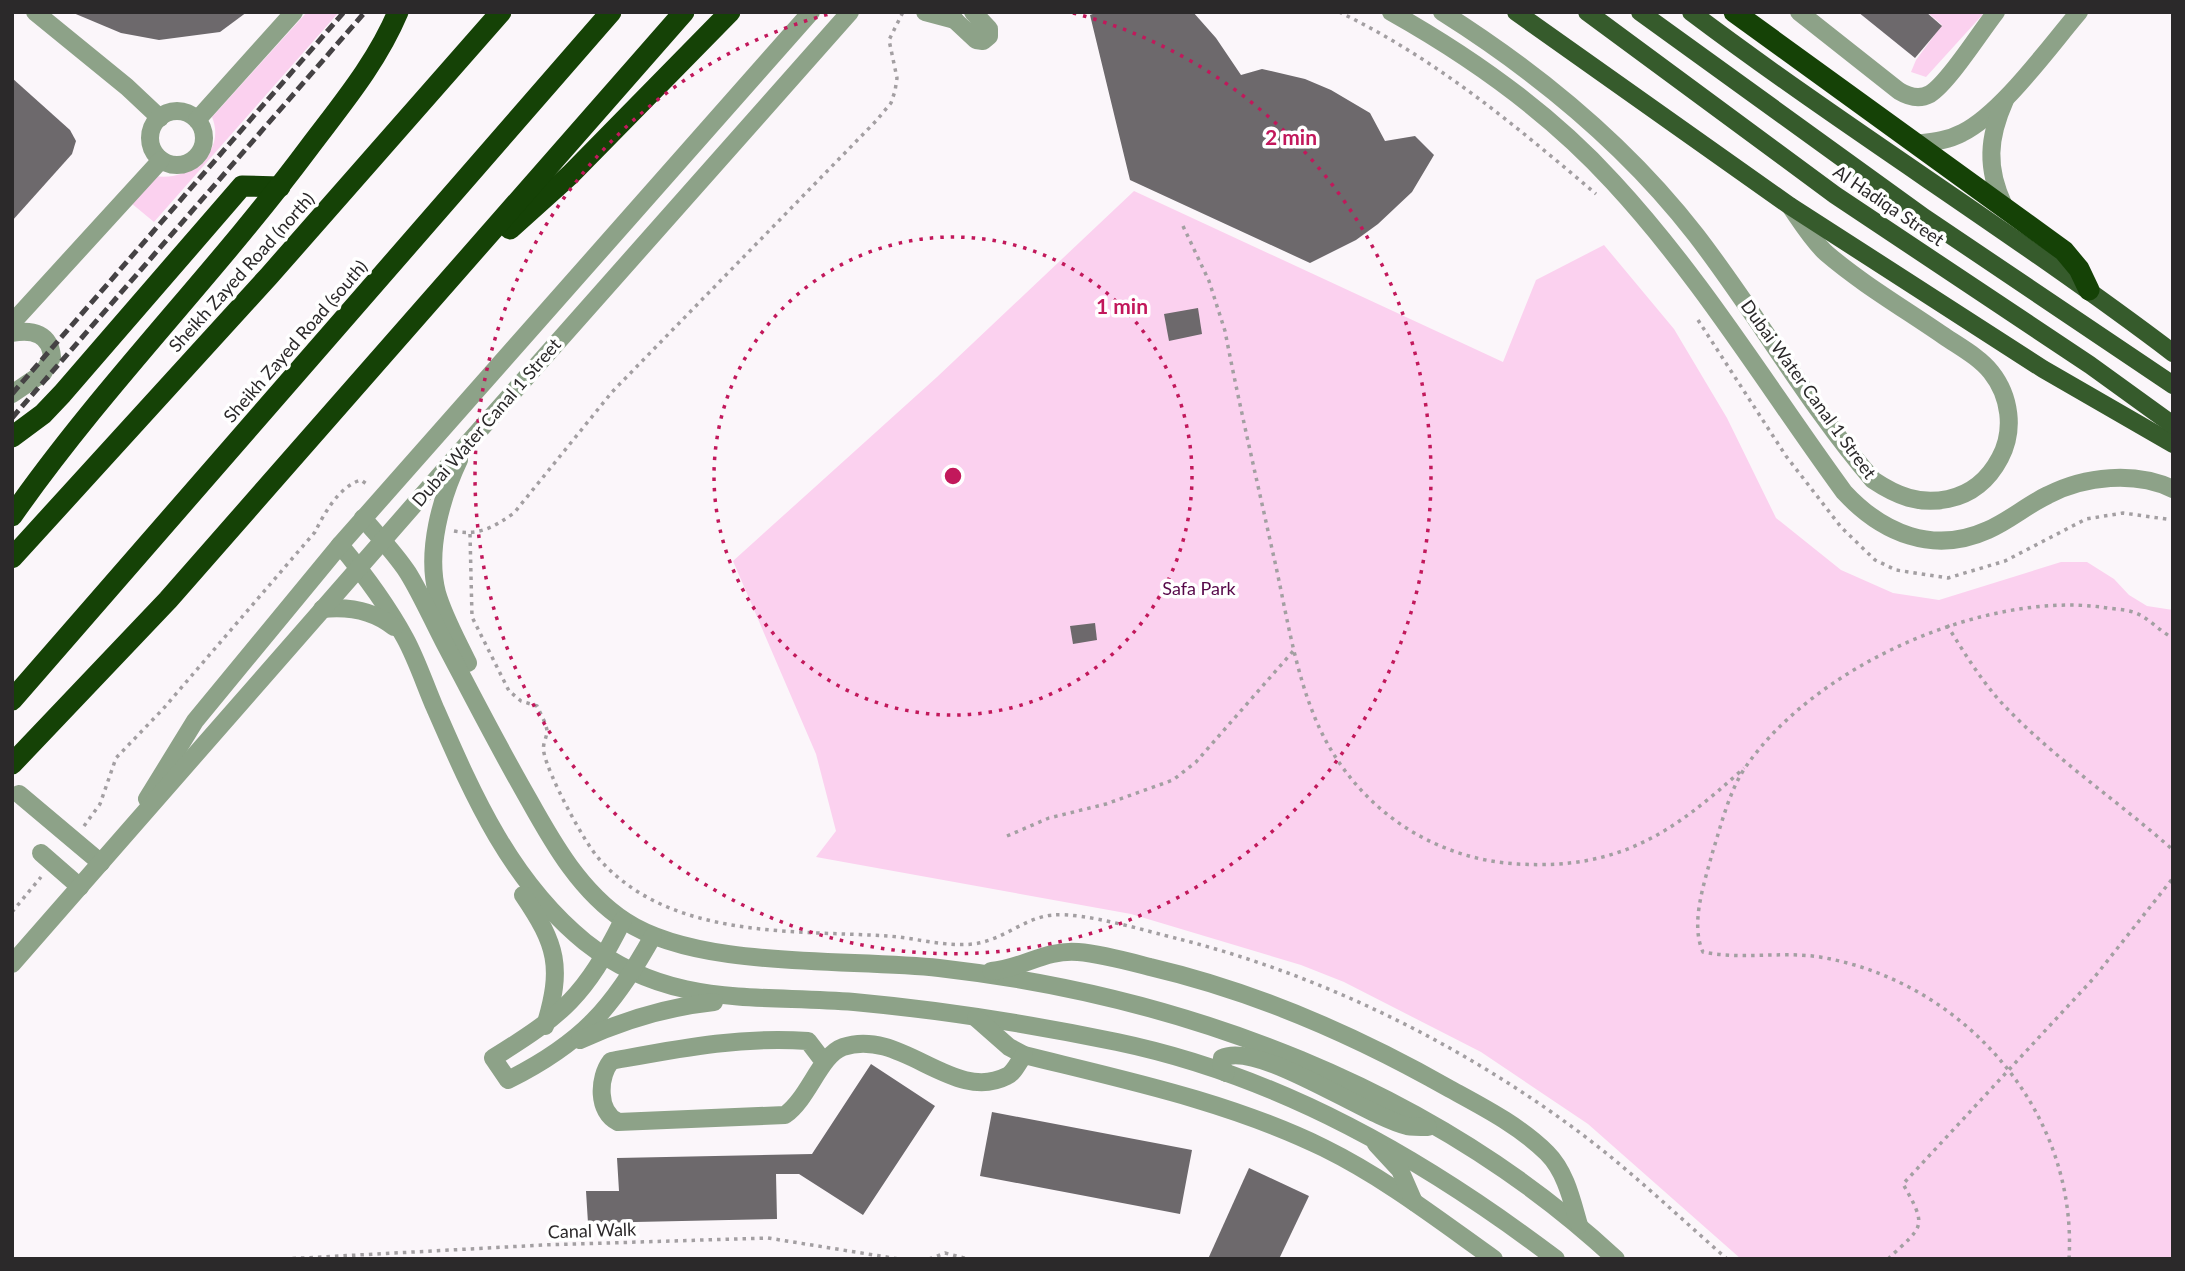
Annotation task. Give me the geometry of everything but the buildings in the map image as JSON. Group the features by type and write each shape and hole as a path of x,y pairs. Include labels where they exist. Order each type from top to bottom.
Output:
{"highway":[{"path":"12,516 49,465 280,187 367,71 398,12"},
{"name":"Sheikh Zayed Road (north)","path":"12,558 268,276 501,12"},
{"name":"Sheikh Zayed Road (south)","path":"12,700 611,12"},
{"path":"12,764 168,600 684,12"},
{"path":"459,270 570,175 730,12"},
{"path":"1734,12 2064,251 2079,269 2089,290"},
{"path":"12,436 43,414 62,394 242,186 280,187"}],"main road":[{"path":"1516,12 1790,206 2043,369 2173,444"},
{"name":"Al Hadiqa Street","path":"1587,12 1835,195 2090,365 2173,425"},
{"name":"Al Hadiqa Street","path":"1640,12 1914,210 2173,385"},
{"path":"1691,12 1842,123 2089,290 2173,353"}],"street":[{"path":"35,12 127,86 160,118"},
{"path":"197,120 294,12"},
{"name":"Dubai Water Canal 1 Street","path":"125,835 195,721 340,545 811,12"},
{"name":"Dubai Water Canal 1 Street","path":"12,964 358,567 850,12"},
{"path":"925,12 951,16 975,40 985,40 989,29 973,12"},
{"name":"Dubai Water Canal 1 Street","path":"1391,12 1510,90 1611,179 1687,271 1844,492 1863,512 1886,528 1913,538 1941,541 1969,538 1990,529 2048,495 2075,484 2103,479 2133,479 2173,489"},
{"name":"Dubai Water Canal 1 Street","path":"1442,12 1530,73 1645,177 1709,253 1873,480 1892,493 1914,500 1936,502 1959,497 1978,486 1994,470 2005,450 2009,427 2007,405 2000,387 1975,358 1825,252 1790,206"},
{"path":"1798,12 1899,91 1909,97 1920,98 1939,85 1996,12"},
{"path":"1915,144 1940,141 1965,132 2008,94 2079,12"},
{"path":"2004,206 1994,186 1989,151 1997,119 2008,94"},
{"path":"179,111 197,120 204,136 204,145 194,160 177,166 160,160 150,139 154,123 179,111"},
{"path":"12,323 160,160"},
{"path":"12,333 26,331 42,335 51,349 52,358 43,373 12,394"},
{"path":"469,442 443,499 434,555 436,589 488,706 486,722"},
{"path":"363,518 407,572 559,854 593,895 624,920 653,936 687,946 751,955 897,964 969,972 1085,992 1218,1028 1335,1073 1435,1127 1474,1150 1579,1226 1616,1259"},
{"path":"340,545 358,567 405,639 444,727 509,859 541,901 605,956 634,971 702,995 854,1002 976,1017 1119,1042 1226,1073 1367,1134 1421,1164 1556,1259"},
{"path":"322,609 341,607 377,615 405,639"},
{"path":"19,794 101,863"},
{"path":"47,859 80,887"},
{"path":"509,859 516,886 542,922 556,956 557,977 545,1026"},
{"path":"624,920 605,956 575,1000 545,1026 493,1058 508,1080 571,1044 615,1024 683,1005 752,999"},
{"path":"571,1044 607,1007 634,971 653,936"},
{"path":"969,972 1004,970 1059,951 1080,952 1184,975 1264,1000 1337,1030 1435,1080 1528,1138 1549,1155 1559,1170 1579,1226"},
{"path":"976,1017 1009,1047 1024,1055 1163,1089 1269,1124 1353,1163 1494,1259"},
{"path":"824,1062 808,1041 779,1039 720,1041 611,1061 604,1070 602,1082 604,1108 610,1118 618,1122 785,1115 797,1107 824,1062 840,1048 863,1043 899,1049 937,1070 971,1081 991,1081 1009,1075 1024,1055"},
{"path":"1226,1073 1221,1065 1222,1058 1240,1055 1321,1085 1407,1126 1435,1127"},
{"path":"1367,1134 1400,1170 1415,1203"}],"path":[{"path":"438,528 471,534 494,527 514,513 612,392 876,121 891,103 895,91 897,78 889,40 903,12"},
{"path":"1183,226 1209,281 1225,331 1295,649 1315,718 1341,766 1377,808 1422,840 1492,863 1548,866 1601,858 1650,840 1695,813 1745,767 1779,728 1830,686 1886,652 1947,625 2010,609 2074,604 2135,612 2173,638"},
{"path":"72,840 100,804 116,758 163,709 315,532 324,513 354,482 361,480 378,492"},
{"path":"471,534 472,617 509,691 521,701 537,706 547,728 544,757 597,858 646,898 715,922 767,930 889,936 958,944 995,939 1051,915 1072,916 1181,940 1261,965 1327,989 1417,1029 1514,1087 1587,1139 1727,1259"},
{"path":"1947,625 1971,665 2000,701 2173,850"},
{"path":"1007,836 1049,818 1147,791 1173,780 1196,762 1295,649"},
{"path":"1745,767 1722,821 1706,878 1696,936 1703,952 1725,956 1778,953 1820,957 1881,974 1937,1003 1962,1021 2010,1067 2041,1123 2053,1154 2068,1219 2069,1259"},
{"path":"12,912 47,859"},
{"path":"1888,1259 1914,1237 1919,1227 1920,1215 1903,1184 2093,979 2173,878"},
{"name":"Canal Walk","path":"284,1259 543,1245 768,1238 899,1259"},
{"path":"929,1259 945,1253 968,1259"}],"green space":[{"path":"307,12 339,12 154,222 131,203 155,176 180,174 201,162 214,142 212,117"},
{"path":"1927,12 1985,12 1926,77 1911,72 1916,60 1942,25"},
{"name":"Safa Park","path":"1134,191 1503,362 1536,280 1604,245 1674,329 1727,418 1776,518 1841,570 1893,593 1939,600 2061,562 2087,562 2114,579 2129,595 2147,606 2173,610 2173,1259 1741,1259 1588,1124 1481,1052 1344,982 1301,965 1131,914 816,857 836,831 816,754 733,561 937,377"}],"railway":[{"path":"12,394 344,12"},
{"path":"12,418 365,12"}]}
